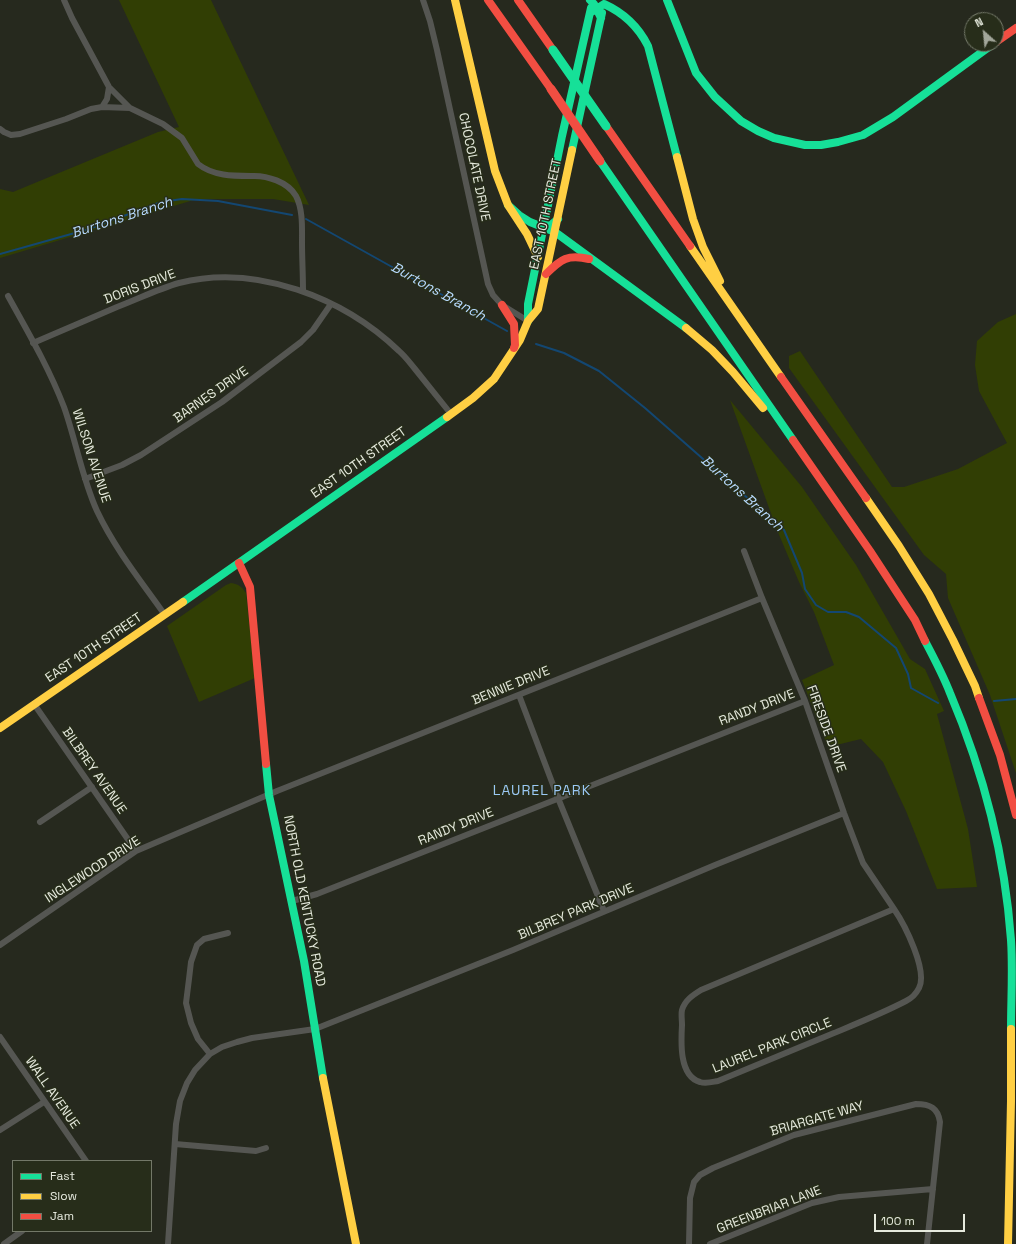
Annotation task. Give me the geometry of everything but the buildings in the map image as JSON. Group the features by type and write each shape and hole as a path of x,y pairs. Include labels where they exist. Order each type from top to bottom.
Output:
{"main road":[{"path":"455,0 494,171 508,205 527,234 538,257"},
{"path":"488,0 870,551 915,620 953,699 967,736 986,797 1002,865 1010,941 1012,1101 1008,1244"},
{"path":"518,0 899,546 929,594 975,686 1000,755 1016,815"},
{"path":"667,0 696,73 715,97 741,121 758,131 774,138 805,145 821,145 863,135 893,117 982,52"},
{"path":"596,4 615,9 634,24 644,36 648,46 686,196 703,247 716,274 734,305 780,376"},
{"name":"EAST 10TH STREET","path":"0,728 165,615 451,414 473,398 494,379 520,340 528,321 538,309 601,18 596,4"},
{"name":"EAST 10TH STREET","path":"528,321 528,304 562,136 596,4"},
{"path":"1004,36 1016,28"},
{"path":"508,205 526,220 555,232 685,327 712,350 733,372 805,457"},
{"path":"544,228 558,219"},
{"path":"546,274 559,261 571,256 578,256 592,260"},
{"path":"502,305 514,324 515,345 511,355"},
{"name":"NORTH OLD KENTUCKY ROAD","path":"239,563 250,587 252,602 269,795 304,961 325,1090 356,1244"}],"street":[{"path":"64,0 109,87 130,108 163,124 182,138 198,164 210,171 225,175 256,175 278,180 289,188 296,197 300,208 303,291"},
{"name":"CHOCOLATE DRIVE","path":"423,0 437,50 488,284 493,295 502,305 528,321"},
{"path":"102,107 107,99 109,87"},
{"path":"0,129 11,135 20,134 91,109 102,107 130,108"},
{"name":"DORIS DRIVE","path":"33,343 152,292 180,283 212,278 237,278 260,281 303,291 352,315 371,327 401,352 451,414"},
{"name":"WILSON AVENUE","path":"8,296 50,376 64,408 85,479 97,511 122,555 165,615"},
{"name":"BARNES DRIVE","path":"85,479 122,465 141,455 222,402 301,342 313,330 331,304"},
{"name":"FIRESIDE DRIVE","path":"744,551 805,701 863,863 894,909"},
{"name":"BENNIE DRIVE","path":"269,795 762,598"},
{"path":"519,695 558,798 604,912"},
{"name":"RANDY DRIVE","path":"292,901 318,894 805,701"},
{"name":"BILBREY AVENUE","path":"34,704 136,851"},
{"path":"40,822 92,787"},
{"name":"INGLEWOOD DRIVE","path":"0,945 136,851 269,795"},
{"name":"BILBREY PARK DRIVE","path":"210,1054 222,1047 252,1038 315,1028 506,953 844,813"},
{"name":"LAUREL PARK CIRCLE","path":"894,909 909,937 921,970 922,980 920,988 915,995 906,1001 865,1020 718,1081 700,1083 693,1079 684,1064 681,1042 682,1009 689,998 701,990 894,909"},
{"path":"168,1244 176,1124 180,1101 187,1083 195,1070 210,1054 198,1039 191,1023 186,1003 191,962 197,945 204,939 228,933"},
{"name":"WALL AVENUE","path":"0,1037 85,1160"},
{"path":"0,1130 44,1102"},
{"name":"BRIARGATE WAY","path":"689,1244 690,1198 694,1182 700,1175 713,1168 794,1135 916,1104 924,1104 932,1108 939,1116 940,1122 927,1244"},
{"path":"175,1144 256,1151 266,1148"},
{"name":"GREENBRIAR LANE","path":"710,1244 799,1208 824,1200 839,1197 933,1189"},
{"path":"4,1244 21,1232"}],"green space":[{"path":"119,0 211,0 309,205 273,199 197,199 0,258 0,189 13,192 158,132 179,127"},
{"path":"1016,314 1016,773 990,695 948,598 946,574 924,555 789,368 789,356 800,351 892,487 904,487 958,469 1007,443 979,391 975,365 977,341 998,322"},
{"path":"730,400 802,487 856,565 910,659 925,669 944,711 937,714 968,829 977,887 937,889 906,811 883,762 861,739 828,747 802,680 834,665 814,612 799,582 777,530"},
{"path":"231,583 240,586 246,593 255,678 199,702 167,626"}],"waterway":[{"name":"Burtons Branch","path":"0,254 89,229 161,202 182,199 218,201 292,215"},
{"name":"Burtons Branch","path":"306,219 507,331"},
{"name":"Burtons Branch","path":"536,344 564,353 599,371 645,408 784,530 802,573 805,589 816,605 828,612 846,612 859,617 896,648 908,674 911,688 938,703"},
{"name":"Burtons Branch","path":"994,701 1016,699"}],"traffic: fast":[{"path":"590,0 594,4 601,18"},
{"path":"667,0 696,73 715,97 741,121 758,131 774,138 805,145 821,145 863,135 893,117 982,52"},
{"path":"590,13 604,4 624,16 640,32 648,46 677,157"},
{"path":"528,321 528,304 562,136 591,8"},
{"path":"572,150 602,13"},
{"path":"553,50 606,126"},
{"path":"600,161 793,440"},
{"path":"508,205 530,222 555,232 686,328"},
{"path":"544,228 558,219"},
{"path":"183,602 447,417"},
{"path":"925,641 947,686 962,723 973,753 991,814 1004,877 1011,940 1011,1029"},
{"path":"266,764 269,795 304,961 323,1078"}],"traffic: slow":[{"path":"455,0 495,171 508,205 527,234 538,257"},
{"path":"447,417 473,398 494,379 520,340 528,321 538,309 572,150"},
{"path":"677,157 693,219 703,247 720,281"},
{"path":"690,246 781,377"},
{"path":"686,328 712,350 733,372 763,408"},
{"path":"866,498 899,546 929,594 953,640 975,686 979,698"},
{"path":"0,728 183,602"},
{"path":"1008,1244 1011,1029"},
{"path":"323,1078 356,1244"}],"traffic: jam":[{"path":"488,0 551,89"},
{"path":"518,0 553,50"},
{"path":"1004,36 1016,28"},
{"path":"551,89 600,161"},
{"path":"606,126 690,246"},
{"path":"546,274 565,259 576,257 589,259"},
{"path":"502,305 514,324 514,348"},
{"path":"781,377 866,498"},
{"path":"793,440 870,551 915,620 925,641"},
{"path":"239,563 250,587 266,764"},
{"path":"979,698 1000,755 1016,815"}],"district":[{"name":"LAUREL PARK","path":"542,791"}]}
